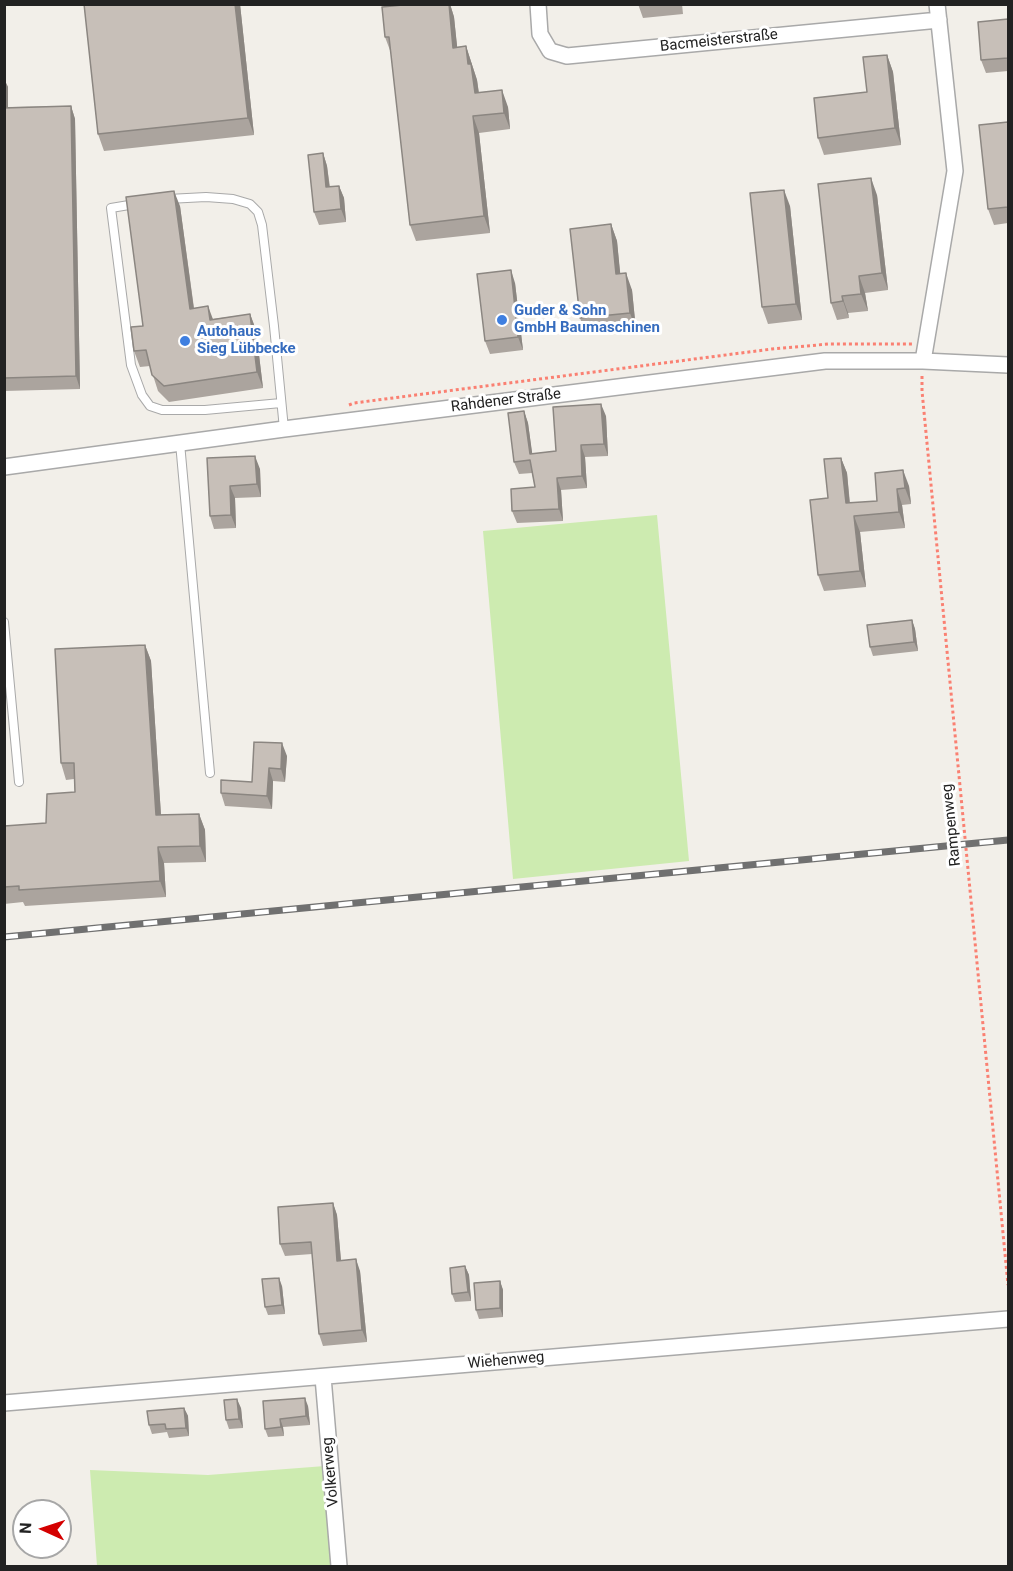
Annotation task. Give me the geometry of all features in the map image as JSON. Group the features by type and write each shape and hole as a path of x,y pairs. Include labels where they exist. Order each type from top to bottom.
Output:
{"street":[{"name":"Bacmeisterstraße","path":"538,4 540,34 550,51 567,56 938,12 955,171 923,361"},
{"name":"Rahdener Straße","path":"4,467 284,429 825,361 923,361 1008,365"},
{"name":"Wiehenweg","path":"4,1404 1008,1319"},
{"name":"Volkerweg","path":"324,1377 339,1566"}],"lane":[{"path":"162,200 206,197 233,199 249,204 258,212 262,225 284,429"},
{"path":"142,203 111,208 131,365 141,395 150,406 162,410 205,410 281,403"},
{"path":"180,443 210,773"},
{"path":"4,622 19,782"}],"path":[{"name":"Rampenweg","path":"923,361 923,402 1008,1285"}],"green space":[{"path":"657,515 689,861 513,879 483,531"},
{"path":"325,1466 333,1566 97,1566 90,1470 208,1475"}],"building":[{"path":"84,4 235,4 248,118 98,134"},
{"path":"449,4 453,48 466,46 475,93 502,90 504,113 473,116 484,216 410,225 389,37 385,37 382,7"},
{"path":"1008,19 1008,58 981,60 978,22"},
{"path":"887,55 895,128 818,138 814,98 867,92 863,57"},
{"path":"71,106 76,376 4,378 4,108"},
{"path":"1008,122 1008,207 988,209 979,125"},
{"path":"323,153 326,187 339,186 341,209 314,212 308,155"},
{"path":"871,178 882,273 859,276 861,294 842,296 843,301 831,303 818,184"},
{"path":"784,190 796,304 762,307 750,193"},
{"path":"174,191 190,309 208,306 210,320 250,314 257,372 164,386 152,375 146,350 134,351 131,327 143,326 126,197"},
{"path":"611,224 616,274 626,273 630,313 580,318 570,229"},
{"path":"511,270 518,337 485,341 477,274"},
{"path":"601,404 604,444 581,445 582,476 557,478 559,509 512,511 511,489 535,487 530,460 514,462 508,413 524,411 530,454 556,451 553,407"},
{"path":"255,456 257,484 230,486 231,515 210,516 207,458"},
{"path":"841,458 846,503 877,501 875,473 903,470 905,488 897,489 899,512 854,516 860,571 818,575 810,500 828,498 824,459"},
{"path":"912,620 914,642 870,647 867,625"},
{"path":"145,645 156,815 199,814 200,846 158,847 160,881 19,890 19,886 4,887 4,826 46,823 47,794 75,792 74,763 61,763 55,649"},
{"path":"254,742 282,743 281,769 269,768 267,796 221,793 221,780 252,782"},
{"path":"333,1203 337,1261 356,1259 362,1330 319,1334 311,1242 280,1244 278,1207"},
{"path":"465,1266 468,1292 452,1294 450,1268"},
{"path":"279,1278 282,1305 265,1307 262,1279"},
{"path":"500,1281 500,1308 476,1310 474,1283"},
{"path":"305,1398 306,1416 280,1419 281,1427 265,1429 263,1401"},
{"path":"237,1399 239,1419 226,1420 224,1400"},
{"path":"184,1408 186,1428 166,1429 165,1424 149,1425 147,1411"}],"railway":[{"path":"4,937 1008,840"}],"place":[{"name":"Guder & Sohn GmbH Baumaschinen","path":"502,320"},
{"name":"Autohaus Sieg Lübbecke","path":"185,341"}]}
